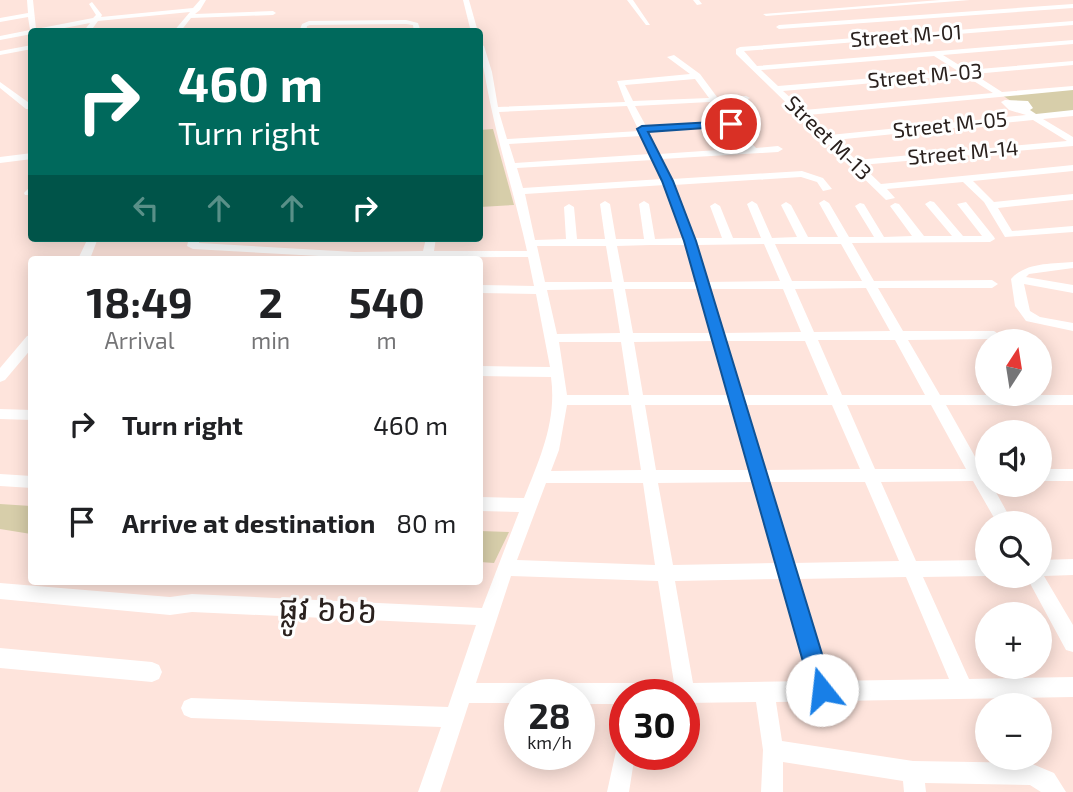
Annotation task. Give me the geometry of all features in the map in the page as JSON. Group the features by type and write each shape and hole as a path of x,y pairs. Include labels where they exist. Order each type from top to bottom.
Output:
{"street":[{"path":"30,0 33,28"},
{"path":"180,28 203,0"},
{"path":"466,0 474,28"},
{"path":"630,0 648,24"},
{"path":"850,0 1006,98 1028,105 1029,108 1024,110 1073,142"},
{"path":"766,14 967,0"},
{"path":"1032,0 1073,21"},
{"path":"90,28 98,19 97,9 92,4"},
{"path":"779,27 885,22 1073,6"},
{"path":"45,28 167,12 273,13"},
{"path":"330,23 338,13"},
{"path":"0,20 30,15"},
{"name":"Street M-01","path":"740,49 1063,24 1073,21"},
{"path":"303,28 304,25 330,23 412,23 416,24 417,28"},
{"path":"1063,24 1073,29"},
{"path":"0,38 28,31"},
{"path":"756,68 1073,42"},
{"path":"0,53 28,48"},
{"name":"Street M-13","path":"740,49 740,54 878,187 920,239"},
{"path":"429,792 505,568 551,450 561,400 541,288 519,191 494,110 483,56"},
{"path":"671,57 697,76 715,100"},
{"name":"Street M-03","path":"777,89 1073,63"},
{"path":"697,76 621,82 668,181 690,241 739,399 822,690"},
{"path":"0,84 28,106"},
{"path":"802,113 1006,98 1073,88"},
{"path":"0,96 11,94"},
{"path":"494,110 746,98"},
{"path":"862,108 872,116"},
{"name":"Street M-05","path":"827,138 1073,113"},
{"path":"882,123 891,131"},
{"path":"504,142 731,124 753,150"},
{"name":"Street M-14","path":"853,163 1073,142"},
{"path":"511,166 778,149"},
{"path":"0,160 28,156"},
{"path":"878,187 1073,168"},
{"path":"519,191 802,174 820,180 844,240 935,400 975,464"},
{"path":"966,179 992,205 1009,235 1073,229"},
{"path":"992,205 1073,197"},
{"path":"605,204 683,679"},
{"path":"644,204 650,242"},
{"path":"752,204 963,689"},
{"path":"930,204 960,239"},
{"path":"194,242 193,246 256,243 316,253 428,256 572,242 990,239 962,204"},
{"path":"786,205 804,240"},
{"path":"715,206 729,241"},
{"path":"860,206 881,240"},
{"path":"569,207 572,242"},
{"path":"316,253 322,242"},
{"path":"428,256 430,242"},
{"path":"1017,279 1026,271 1073,265"},
{"path":"1017,279 1073,289"},
{"path":"1017,279 1020,310 1026,317 1073,327"},
{"path":"483,289 992,284"},
{"path":"552,338 975,335"},
{"path":"0,377 28,344"},
{"path":"483,371 558,372"},
{"path":"561,400 1073,400"},
{"path":"0,414 28,415"},
{"path":"540,477 975,475"},
{"path":"1052,475 1073,475"},
{"path":"0,480 28,482"},
{"path":"483,503 531,505"},
{"path":"1052,568 1073,567"},
{"path":"505,568 665,573 975,568"},
{"path":"1042,588 1073,643"},
{"name":"ផ្លូវ ៦៦៦","path":"0,591 170,606 192,603 488,617"},
{"path":"0,657 152,672"},
{"path":"700,693 1073,687"},
{"path":"765,692 773,750 772,792"},
{"path":"463,693 609,694"},
{"path":"191,708 454,717"},
{"path":"773,750 914,782 1030,774 1046,782 1055,792"},
{"path":"618,792 622,770"}],"shaded area":[{"path":"1073,88 1073,113 1035,117 1002,95"},
{"path":"493,129 514,205 483,207 483,130"},
{"path":"0,504 28,506 28,534 0,529"},
{"path":"483,531 509,532 494,563 483,562"}],"route":[{"path":"731,124 642,129 668,181 690,241 739,399 822,690"}]}
